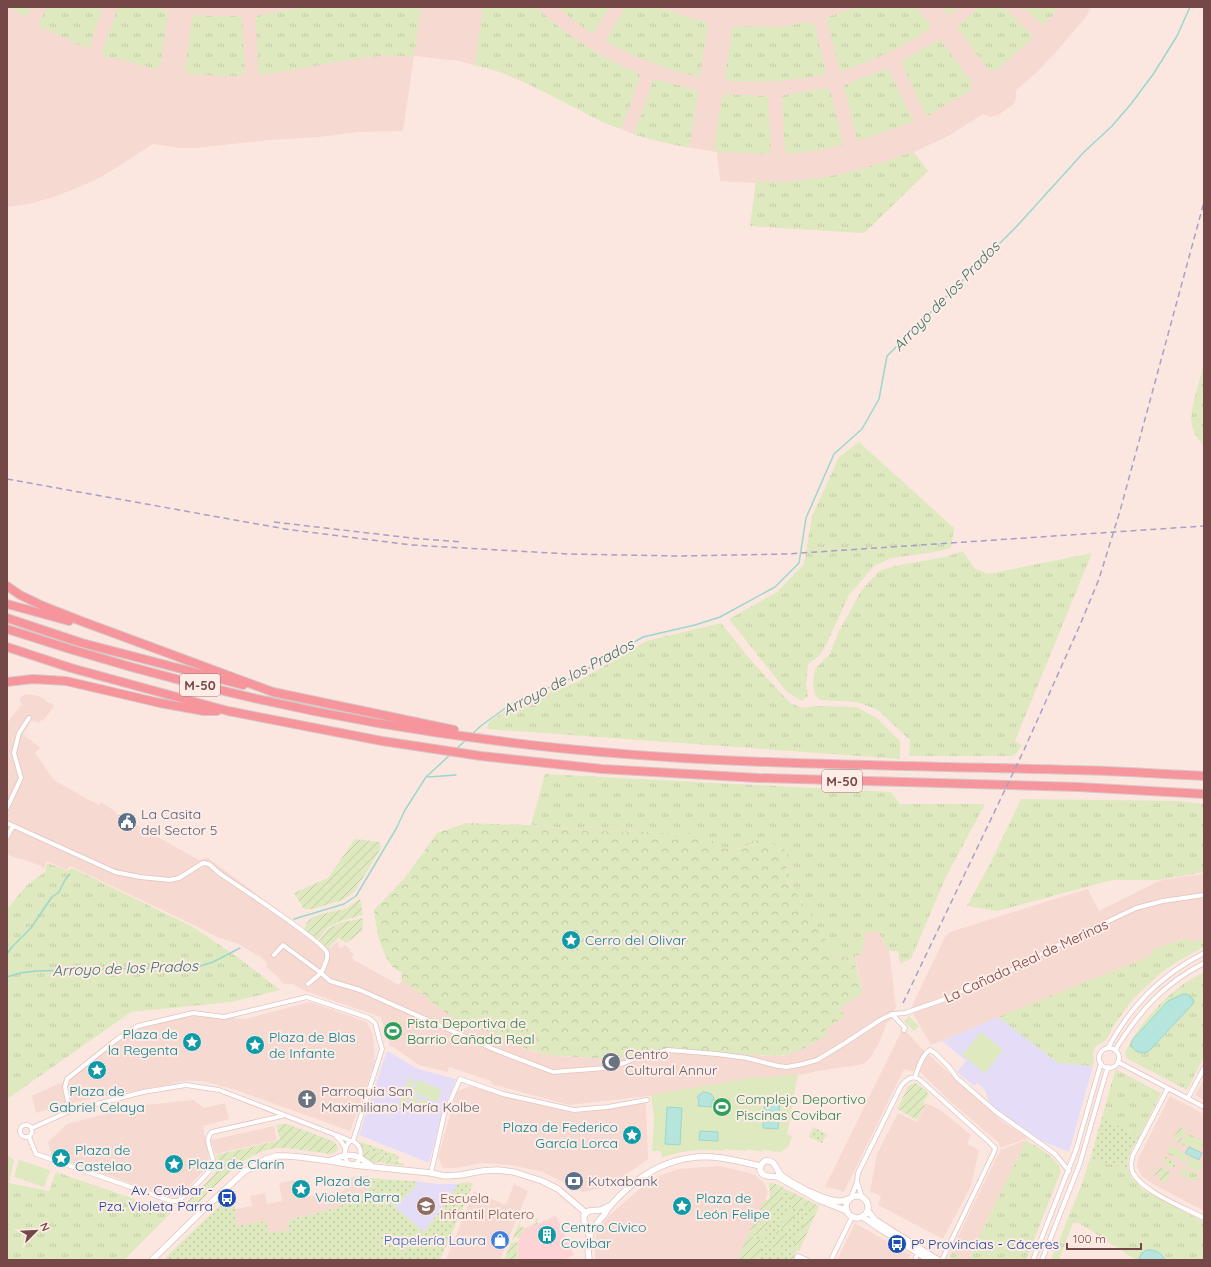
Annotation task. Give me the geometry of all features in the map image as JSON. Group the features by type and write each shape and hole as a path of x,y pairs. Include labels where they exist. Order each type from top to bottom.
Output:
{"highway":[{"path":"7,586 20,595 43,606 273,692"},
{"path":"7,604 110,632"},
{"path":"7,618 82,643 235,683 453,730 497,741"},
{"name":"M-50","path":"7,629 78,652 232,694 300,709 397,727 497,741 681,758 872,765 1078,770 1204,776"},
{"name":"M-50","path":"7,647 72,668 228,712 382,741 481,756 602,769 750,778 1078,787 1204,794"},
{"path":"8,682 33,679 66,681 160,703 204,711 228,712"}],"street":[{"path":"7,808 21,778 14,753 19,733 29,718"},
{"path":"7,823 115,872 140,877 170,880 179,878 203,863 208,864 325,948 328,953 321,973 308,984"},
{"path":"7,837 12,826"},
{"name":"La Cañada Real de Merinas","path":"321,973 330,981 360,990 493,1049 553,1072 605,1068 639,1057 668,1050 746,1058 787,1067 817,1060 892,1014 905,1013 951,997 971,986 1017,968 1052,948 1136,908 1164,901 1204,895"},
{"path":"274,956 283,945 321,973"},
{"path":"1033,1260 1076,1150 1101,1063 1099,1058 1101,1052 1108,1048 1129,1014 1146,995 1169,974 1204,953"},
{"path":"1116,1050 1135,1019 1151,1001 1174,981 1204,963"},
{"path":"70,1111 65,1087 67,1079 116,1040 138,1026 193,1013 224,1017 307,997 369,1018 375,1023 382,1051 351,1141 345,1148"},
{"path":"892,1014 905,1028 904,1030"},
{"path":"1101,1063 1108,1067 1113,1066 1118,1062 1119,1056 1116,1050 1108,1048"},
{"path":"915,1077 927,1052 930,1050 935,1053 949,1067 957,1078 1012,1125 1055,1154 1068,1171"},
{"path":"1118,1062 1204,1107"},
{"path":"1042,1260 1080,1163 1108,1067"},
{"path":"1188,1098 1204,1068"},
{"path":"847,1211 847,1203 857,1182 858,1173 902,1086 905,1081 915,1077"},
{"path":"915,1077 988,1140 995,1148 942,1260"},
{"path":"431,1173 444,1116 460,1079 503,1094 574,1110 608,1107 647,1100"},
{"path":"32,1128 70,1111 143,1092 186,1085 219,1090 351,1141 359,1147 361,1154 358,1163 354,1165"},
{"path":"1168,1088 1133,1155 1131,1161 1132,1172 1150,1190 1204,1218"},
{"path":"28,1137 36,1154 171,1201 177,1201 211,1169 213,1162 208,1140 209,1135 212,1132 283,1115"},
{"path":"28,1137 22,1136 20,1133 21,1127 27,1124 32,1128"},
{"path":"28,1137 33,1132 32,1128"},
{"path":"334,1135 341,1141 345,1148 345,1156 348,1164"},
{"path":"330,1161 352,1155 374,1167"},
{"path":"152,1260 245,1171 266,1159 286,1156 431,1173 445,1176 498,1170 514,1172 542,1181 558,1190 586,1213"},
{"path":"588,1259 590,1237 597,1223 610,1206 641,1177 668,1164 697,1157 712,1157 761,1166"},
{"path":"862,1197 858,1196 836,1201 821,1196 790,1182 780,1175 776,1170 774,1163 769,1160 763,1163 760,1169 765,1176 778,1177 819,1200 847,1211 852,1217 863,1217 868,1211"},
{"path":"772,1176 776,1170"},
{"path":"857,1182 862,1197 868,1203 868,1211 875,1220 938,1260"},
{"path":"590,1237 583,1218 586,1213 601,1210 610,1206"},
{"path":"594,1212 598,1215 597,1223"},
{"path":"831,1260 852,1217"},
{"path":"863,1217 876,1228 929,1260"},
{"path":"586,1224 592,1226 597,1223"},
{"path":"915,1260 918,1253"},
{"path":"796,1260 798,1256 807,1260"}],"shaded area":[{"path":"7,7 1092,7 1085,18 1056,52 1037,72 1016,90 1014,104 998,115 990,117 983,114 950,135 914,152 928,171 864,233 750,226 756,183 720,181 717,152 680,146 636,135 605,123 536,87 497,71 459,61 414,56 403,131 359,132 194,148 181,148 153,144 97,179 77,188 54,197 28,204 7,207"},
{"path":"26,694 39,696 54,706 43,721 41,720 39,723 32,720 23,734 40,748 35,753 54,780 99,805 101,802 116,812 115,813 199,860 208,858 329,948 332,948 331,947 337,942 339,945 338,947 342,948 345,945 350,949 349,951 354,954 352,957 354,960 399,985 402,981 430,998 428,1000 462,1024 463,1022 481,1030 501,1034 522,1047 535,1052 557,1056 594,1058 629,1057 668,1049 750,1055 751,1053 763,1056 784,1056 828,1035 825,1030 839,1008 863,993 855,955 862,954 865,933 878,931 889,951 896,1008 890,1021 887,1022 879,1043 870,1058 860,1065 774,1078 755,1078 649,1096 569,1105 491,1084 491,1081 449,1067 448,1072 419,1065 392,1046 390,1047 381,1017 305,991 293,984 284,984 266,967 268,964 259,955 258,956 239,944 217,937 70,866 67,870 46,861 44,869 41,866 7,854 7,723 19,708 18,707 21,706 22,703 19,701 22,696"},
{"path":"1204,874 1204,939 1191,942 1190,939 1171,943 1152,950 1153,955 931,1045 913,1014 911,1008 945,937 950,932 1088,889 1099,911 1159,881"},
{"path":"310,1002 367,1022 373,1035 375,1063 350,1131 236,1090 203,1081 186,1081 75,1102 36,1113 32,1096 71,1078 134,1030 193,1015 245,1019"},
{"path":"998,1017 1058,1063 1093,1066 1069,1152 1042,1141 1009,1120 990,1104 985,1090 977,1083 974,1086 957,1072 966,1061 942,1041"},
{"path":"903,1028 924,1051 913,1072 904,1069 844,1192 825,1187"},
{"path":"387,1051 418,1069 456,1079 443,1111 429,1163 359,1135"},
{"path":"928,1054 1002,1121 1028,1138 1000,1148 999,1143 951,1102 920,1072"},
{"path":"1204,1079 1204,1100 1195,1095"},
{"path":"470,1086 574,1113 646,1103 648,1159 608,1187 583,1192 543,1172 511,1165 483,1163 455,1168 443,1168 438,1157 457,1091"},
{"path":"1170,1096 1204,1114 1204,1211 1151,1183 1142,1176 1137,1167 1138,1159"},
{"path":"193,1100 204,1108 225,1103 229,1119 203,1126 210,1164 178,1196 171,1197 52,1156 48,1142 67,1124 136,1106"},
{"path":"926,1103 939,1109 971,1135 967,1144 979,1150 971,1186 943,1239 878,1205 881,1196 870,1191 877,1154 898,1113 917,1122"},
{"path":"274,1126 277,1140 215,1154 211,1140"},
{"path":"1026,1140 968,1260 963,1260 951,1251 998,1154 1001,1152 1000,1150"},
{"path":"719,1166 754,1174 764,1183 768,1192 738,1260 595,1260 597,1230 611,1214 651,1179 678,1169"},
{"path":"368,1176 370,1193 291,1231 268,1234 237,1227 234,1209 252,1206 250,1196 265,1193 267,1204 282,1201 279,1183 295,1180 299,1198 344,1191 343,1178"},
{"path":"414,1181 437,1184 458,1184 424,1232 395,1207 417,1185"},
{"path":"514,1184 528,1191 500,1260 446,1260 474,1191 506,1205"},
{"name":"Centro Cívico Covibar","path":"556,1216 574,1255 563,1260 518,1260 518,1242 523,1230"},
{"path":"855,1223 911,1255 908,1260 837,1260"}],"green space":[{"path":"10,7 32,7 26,16 24,16"},
{"path":"48,7 103,7 89,47 86,48 39,26 38,23"},
{"path":"118,7 151,7 166,10 168,13 160,66 155,69 103,55 102,52"},
{"path":"305,7 421,7 414,56 382,56 357,59 261,75 258,72 256,18 258,15"},
{"path":"483,7 536,7 571,36 610,60 638,73 640,76 622,127 619,128 605,123 518,79 475,65"},
{"path":"557,7 609,7 594,33 591,33"},
{"path":"625,7 659,7 706,22 708,24 700,75 698,77 663,67 606,42"},
{"path":"856,7 916,7 931,26 930,29 898,48 865,63 842,71 839,69 827,20 828,17"},
{"path":"942,7 959,7 950,14 947,14"},
{"path":"979,7 1003,7 1033,35 1033,38 997,70 988,70 958,28 958,26"},
{"path":"1023,7 1059,7 1045,24 1042,24"},
{"path":"195,15 240,16 242,18 245,73 242,76 189,74 185,69 192,17"},
{"path":"811,22 814,23 826,73 825,75 776,81 727,81 725,78 732,28 735,26 778,27"},
{"path":"938,40 941,41 972,82 970,91 928,115 925,114 902,61"},
{"path":"886,69 889,70 913,120 912,122 859,141 857,140 844,87 845,84"},
{"path":"656,79 696,90 698,93 690,144 686,147 636,135 635,132 653,81"},
{"path":"828,88 830,90 843,143 842,145 815,151 787,154 785,151 782,97 784,95"},
{"path":"724,94 766,96 768,98 771,152 769,154 717,152 714,148 722,96"},
{"path":"913,152 928,171 864,233 750,226 756,182 788,181 824,177 869,167"},
{"path":"1204,363 1204,446 1195,434 1192,427 1191,415"},
{"path":"859,442 954,528 951,548 935,552 892,558 874,566 849,595 820,655 808,664 806,684 808,696 802,701 787,692 729,619 777,592 804,564 812,516 839,457"},
{"path":"963,551 974,568 988,574 1092,553 1015,741 1022,745 1014,756 909,756 910,740 878,710 857,702 820,700 815,695 813,683 815,669 830,654 837,635 861,591 879,571 899,565 945,557"},
{"path":"721,623 755,665 790,703 802,708 815,706 856,707 877,718 900,741 900,759 487,729 489,722 517,703 577,682 646,641"},
{"path":"545,774 891,792 900,804 985,804 945,879 911,959 900,963 898,951 889,951 878,931 865,933 862,954 855,956 857,968 848,958 833,954 819,928 786,878 786,850 762,840 732,851 722,847 703,835 588,831 531,825"},
{"path":"1021,799 1179,801 1204,804 1204,872 1159,880 1112,880 998,911 967,906 991,862"},
{"path":"466,823 530,825 588,831 704,835 722,847 732,851 747,846 752,841 763,840 786,850 786,878 819,928 833,954 848,958 857,968 863,993 839,1008 845,1016 825,1030 828,1035 796,1052 781,1056 668,1049 629,1057 594,1058 547,1055 522,1047 501,1034 481,1030 463,1022 462,1024 428,1000 429,998 402,981 401,972 392,966 381,946 374,910 404,879 437,833"},
{"path":"355,839 380,842 381,848 354,892 343,900 313,909 304,909 294,893 328,878"},
{"path":"47,863 68,871 72,868 193,927 240,959 280,990 232,1002 131,1012 7,1099 7,909 27,885 45,872"},
{"path":"360,898 363,915 340,921 327,928 318,940 305,930 306,924 314,917 346,908"},
{"path":"363,918 362,931 346,943 339,938 328,948 319,941 328,929 340,923"},
{"path":"1190,938 1191,942 1204,939 1204,947 1162,972 1135,997 1116,1022 1106,1040 1095,1047 1093,1054 1093,1066 1058,1063 998,1017 1153,955 1151,950"},
{"path":"1204,972 1204,1057 1187,1090 1126,1058 1125,1053 1136,1033 1150,1014 1167,997 1185,983"},
{"path":"909,1016 919,1026 914,1031 904,1021"},
{"name":"Pista Deportiva de Barrio Cañada Real","path":"388,1021 401,1021 402,1025 398,1026 398,1037 388,1037"},
{"path":"981,1032 1003,1050 985,1073 962,1055"},
{"path":"1117,1070 1161,1093 1139,1137 1102,1117 1115,1071"},
{"name":"Complejo Deportivo Piscinas Covibar","path":"798,1074 787,1134 792,1136 788,1147 779,1153 777,1151 774,1152 763,1150 763,1152 747,1149 747,1151 725,1149 724,1151 700,1150 670,1155 662,1158 661,1151 652,1151 654,1119 651,1095 755,1077 774,1077"},
{"path":"409,1078 415,1080 410,1092 404,1090"},
{"path":"418,1080 442,1090 437,1102 413,1092"},
{"path":"916,1083 929,1094 924,1101 925,1105 917,1120 897,1109 909,1085"},
{"path":"402,1094 409,1097 404,1109 398,1107"},
{"path":"412,1095 418,1097 415,1107 409,1104"},
{"path":"420,1098 437,1105 433,1114 417,1108"},
{"path":"1102,1117 1139,1137 1129,1156 1128,1168 1090,1159"},
{"path":"287,1124 333,1141 338,1146 337,1151 330,1154 281,1148 268,1149 244,1161 232,1170 192,1210 187,1202 216,1172 216,1155 280,1140 276,1125"},
{"path":"813,1127 827,1134 822,1143 809,1137"},
{"path":"1180,1127 1186,1130 1179,1143 1175,1141 1176,1138 1174,1137"},
{"path":"1187,1133 1204,1142 1199,1151 1189,1145 1187,1147 1181,1144"},
{"path":"1026,1140 1051,1157 1059,1166 1061,1171 1026,1260 968,1260"},
{"path":"361,1142 399,1156 397,1161 362,1148 359,1143"},
{"path":"1171,1145 1187,1156 1184,1162 1166,1153"},
{"path":"362,1148 404,1164 404,1166 369,1162 365,1159"},
{"path":"7,1155 14,1160 9,1183 49,1191 56,1172 172,1212 124,1260 7,1260"},
{"path":"1190,1156 1203,1164 1199,1172 1185,1165"},
{"path":"1166,1157 1176,1163 1173,1169 1163,1163"},
{"path":"1090,1159 1128,1168 1131,1177 1143,1190 1204,1222 1204,1260 1166,1260 1156,1251 1147,1250 1138,1260 1136,1260 1079,1223 1073,1223 1059,1260 1051,1260 1081,1186"},
{"path":"19,1160 50,1170 44,1187 14,1177"},
{"path":"1159,1166 1171,1172 1165,1183 1159,1180 1161,1176 1157,1174 1153,1179"},
{"path":"1183,1168 1192,1173 1193,1171 1199,1174 1195,1182 1180,1174"},
{"path":"367,1178 414,1181 417,1185 395,1207 424,1232 458,1184 468,1182 473,1184 440,1260 163,1260 233,1193 237,1226 267,1221 269,1233 290,1230 288,1220 337,1208 369,1192"},
{"path":"769,1183 773,1183 819,1206 799,1251 797,1250 792,1260 737,1260 765,1200 768,1200 770,1196"},
{"path":"769,1183 773,1183 784,1188 782,1201 767,1224 763,1237 749,1233 765,1200 768,1201 770,1196"},
{"path":"790,1191 819,1206 799,1251 797,1250 792,1260 788,1260 810,1208 803,1205 800,1212 790,1206"},
{"path":"146,1203 159,1207 152,1217 146,1215"},
{"path":"789,1211 795,1215 788,1231 779,1226"},
{"path":"522,1216 519,1226 525,1228 535,1223 536,1218 538,1218 537,1224 523,1230 519,1239 515,1237 513,1241 512,1240"},
{"path":"777,1230 786,1235 778,1253 772,1250"},
{"path":"748,1236 762,1240 760,1260 737,1260"},
{"path":"515,1241 518,1243 518,1260 504,1260 511,1242 514,1243"},
{"path":"951,1251 964,1260 951,1260"}],"water":[{"path":"1183,994 1187,994 1193,999 1194,1002 1192,1005 1148,1052 1140,1053 1134,1049 1131,1045 1134,1038 1168,1001"},
{"path":"703,1092 709,1093 713,1096 714,1100 712,1100 712,1107 698,1106 699,1099 697,1098"},
{"path":"765,1099 780,1100 778,1129 763,1128"},
{"path":"667,1107 682,1108 680,1145 665,1144"},
{"path":"700,1131 718,1132 718,1141 699,1140"},
{"path":"1189,1147 1202,1153 1199,1160 1185,1153"},
{"path":"1147,1250 1156,1251 1166,1260 1138,1260 1142,1253"}],"waterway":[{"name":"Arroyo de los Prados","path":"472,734 514,702 570,679 643,637 695,625 720,617 775,587 799,563 806,518 834,454 862,429 879,399 887,356 1017,226 1084,152 1112,126 1131,104 1154,73 1177,36 1190,7"},
{"name":"Arroyo de los Prados","path":"456,749 466,740"},
{"name":"Arroyo de los Prados","path":"294,919 344,904 356,896 396,829 405,810 426,777 450,755"},
{"path":"428,777 456,775"},
{"path":"7,954 31,928 52,897 59,892 70,874"},
{"name":"Arroyo de los Prados","path":"7,977 20,973 37,971 197,967 213,962 240,948"}],"railway":[{"path":"903,1003 1024,750 1099,579 1120,511 1204,202"},
{"path":"7,479 285,529 411,545 569,554 678,556 786,554 1204,526"},
{"path":"274,522 411,538 461,542"}],"place":[{"name":"La Casita del Sector 5","path":"127,822"},
{"name":"Cerro del Olivar","path":"571,940"},
{"name":"Pista Deportiva de Barrio Cañada Real","path":"393,1031"},
{"name":"Plaza de la Regenta","path":"192,1042"},
{"name":"Plaza de Blas de Infante","path":"255,1045"},
{"name":"Centro Cultural Annur","path":"611,1062"},
{"name":"Plaza de Gabriel Celaya","path":"97,1070"},
{"name":"Parroquia San Maximiliano María Kolbe","path":"307,1099"},
{"name":"Complejo Deportivo Piscinas Covibar","path":"722,1107"},
{"name":"Plaza de Federico García Lorca","path":"632,1135"},
{"name":"Plaza de Castelao","path":"61,1158"},
{"name":"Plaza de Clarín","path":"174,1164"},
{"name":"Kutxabank","path":"574,1181"},
{"name":"Plaza de Violeta Parra","path":"301,1189"},
{"name":"Av. Covibar - Pza. Violeta Parra","path":"227,1198"},
{"name":"Escuela Infantil Platero","path":"426,1206"},
{"name":"Plaza de León Felipe","path":"682,1206"},
{"name":"Centro Cívico Covibar","path":"547,1235"},
{"name":"Papelería Laura","path":"500,1240"},
{"name":"Pº Provincias - Cáceres","path":"897,1244"}]}
